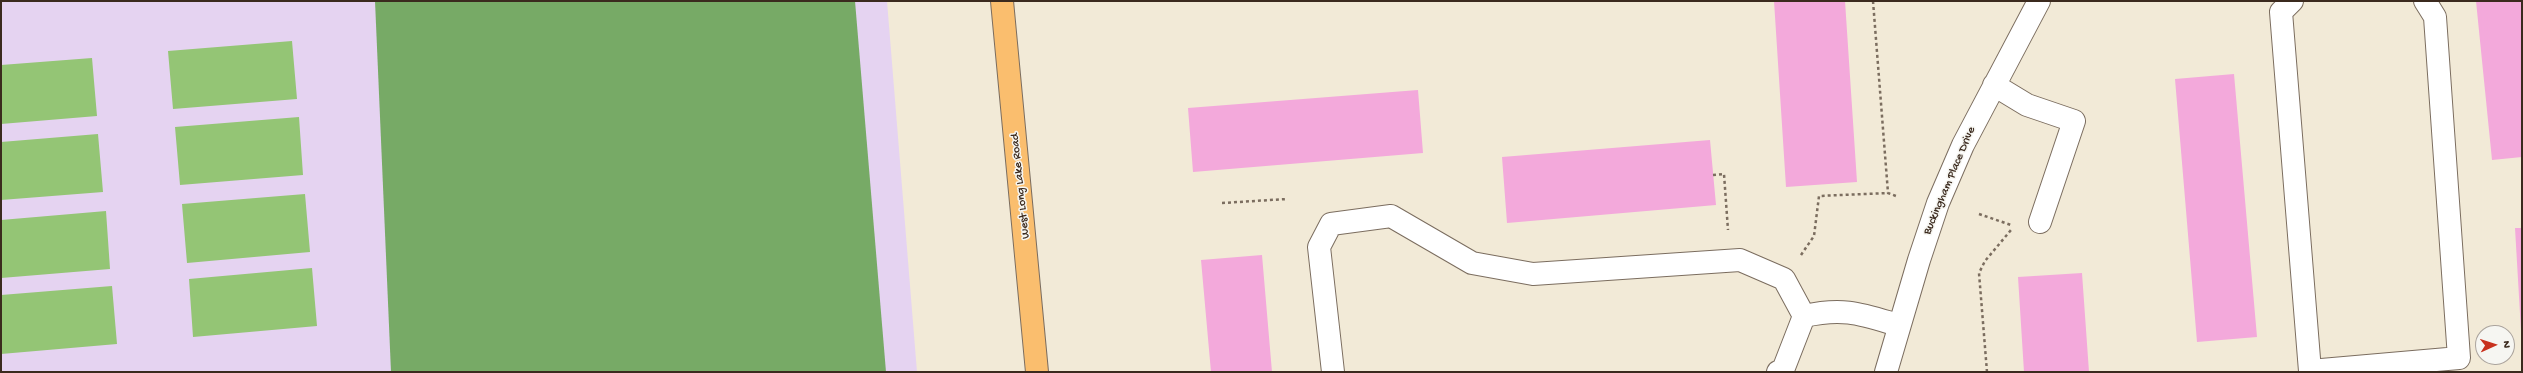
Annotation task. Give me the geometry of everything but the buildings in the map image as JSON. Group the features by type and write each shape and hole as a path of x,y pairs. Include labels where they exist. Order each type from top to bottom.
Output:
{"main road":[{"name":"West Long Lake Road","path":"1002,1 1037,372"}],"street":[{"name":"Buckingham Place Drive","path":"1886,372 1898,325 1938,203 1963,145 2039,1"},
{"path":"2292,1 2281,12 2310,371 2459,358 2435,17 2425,1"},
{"path":"1994,85 2028,105 2074,121 2040,222"},
{"path":"1333,372 1319,247 1331,224 1391,216 1472,263 1533,274 1740,260 1784,279 1804,316 1783,370 1778,372"},
{"path":"1804,316 1830,310 1856,312 1898,325"}],"path":[{"path":"1873,1 1888,193"},
{"path":"1713,174 1724,174 1728,233"},
{"path":"1814,236 1819,196 1888,193 1896,196"},
{"path":"1222,203 1287,199"},
{"path":"1979,214 2015,226 1985,261 1979,273 1987,372"}],"shaded area":[{"path":"1,1 887,1 917,372 1,372"}],"green space":[{"path":"375,1 855,1 886,372 391,372"},
{"path":"292,41 297,99 173,109 168,51"},
{"path":"92,58 97,116 1,124 1,65"},
{"path":"299,117 303,175 180,185 175,127"},
{"path":"98,134 103,192 1,200 1,142"},
{"path":"305,194 310,252 187,263 182,204"},
{"path":"106,211 110,269 1,278 1,220"},
{"path":"312,268 317,326 193,337 189,279"},
{"path":"112,286 117,344 1,354 1,295"}]}
